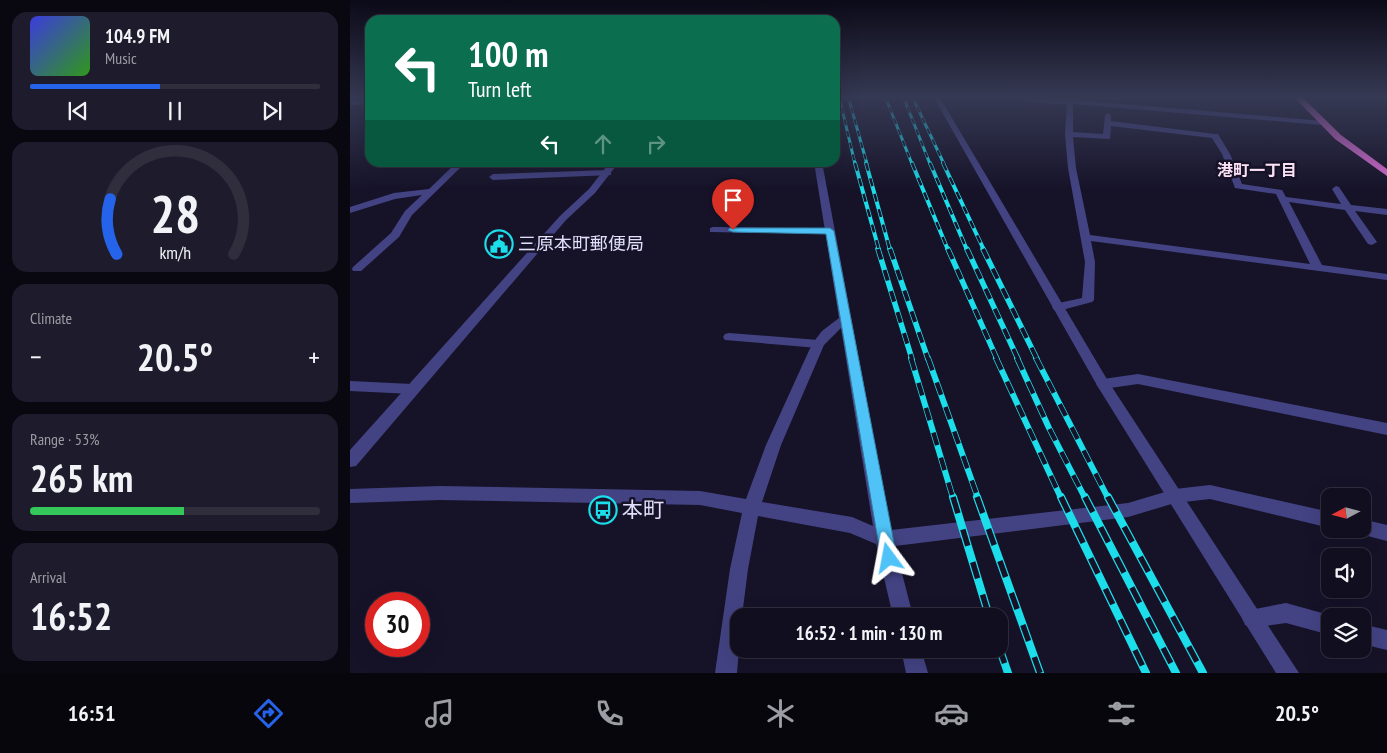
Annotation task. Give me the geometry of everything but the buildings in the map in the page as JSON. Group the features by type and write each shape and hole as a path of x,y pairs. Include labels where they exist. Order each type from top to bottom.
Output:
{"highway":[{"path":"1328,127 1387,173"}],"street":[{"path":"954,127 1103,384 1288,673"},
{"path":"1058,307 1088,300 1090,262 1072,168 1070,127"},
{"path":"1069,134 1107,137 1108,127"},
{"path":"1138,127 1215,136 1226,154 1238,186 1279,192 1318,268"},
{"path":"357,269 396,235 408,213 456,167"},
{"path":"819,167 844,320 884,539 901,608"},
{"path":"493,177 611,168"},
{"path":"350,461 563,218 592,191 611,168"},
{"path":"1336,189 1372,242"},
{"path":"350,210 394,196 430,191"},
{"path":"1283,199 1387,212"},
{"path":"714,230 830,231"},
{"path":"1086,238 1387,277"},
{"path":"726,673 738,572 752,508 769,453 818,344 826,334 844,320"},
{"path":"729,337 818,344"},
{"path":"1103,384 1138,379 1387,429"},
{"path":"350,386 412,389"},
{"path":"350,496 440,492 700,498 852,525 884,539 1128,510 1175,496 1210,492 1321,518"},
{"path":"1371,529 1387,533"},
{"path":"1252,618 1286,613 1321,623"},
{"path":"1371,636 1387,640"},
{"path":"913,658 917,673"}],"railway":[{"path":"846,127 855,164"},
{"path":"857,127 867,164"},
{"path":"897,127 912,164"},
{"path":"915,127 930,164"},
{"path":"927,127 944,164"},
{"path":"855,163 879,250"},
{"path":"866,163 890,250"},
{"path":"912,163 948,250"},
{"path":"930,163 967,250"},
{"path":"943,163 984,250"},
{"path":"878,249 912,359"},
{"path":"890,249 928,359"},
{"path":"948,249 997,359"},
{"path":"967,249 1018,359"},
{"path":"983,249 1037,359"},
{"path":"911,358 953,498"},
{"path":"928,358 978,498"},
{"path":"996,358 1061,498"},
{"path":"1017,358 1049,428 1085,498"},
{"path":"1036,358 1108,498"},
{"path":"953,497 987,608"},
{"path":"977,497 1040,673"},
{"path":"1061,497 1146,673"},
{"path":"1085,497 1176,673"},
{"path":"1108,497 1203,673"},
{"path":"1003,658 1008,673"}],"place":[{"name":"三原本町郵便局","path":"499,244"},
{"name":"本町","path":"603,510"}],"district":[{"name":"港町一丁目","path":"1257,170"}],"route":[{"path":"733,230 830,231 884,539 889,558"}]}
